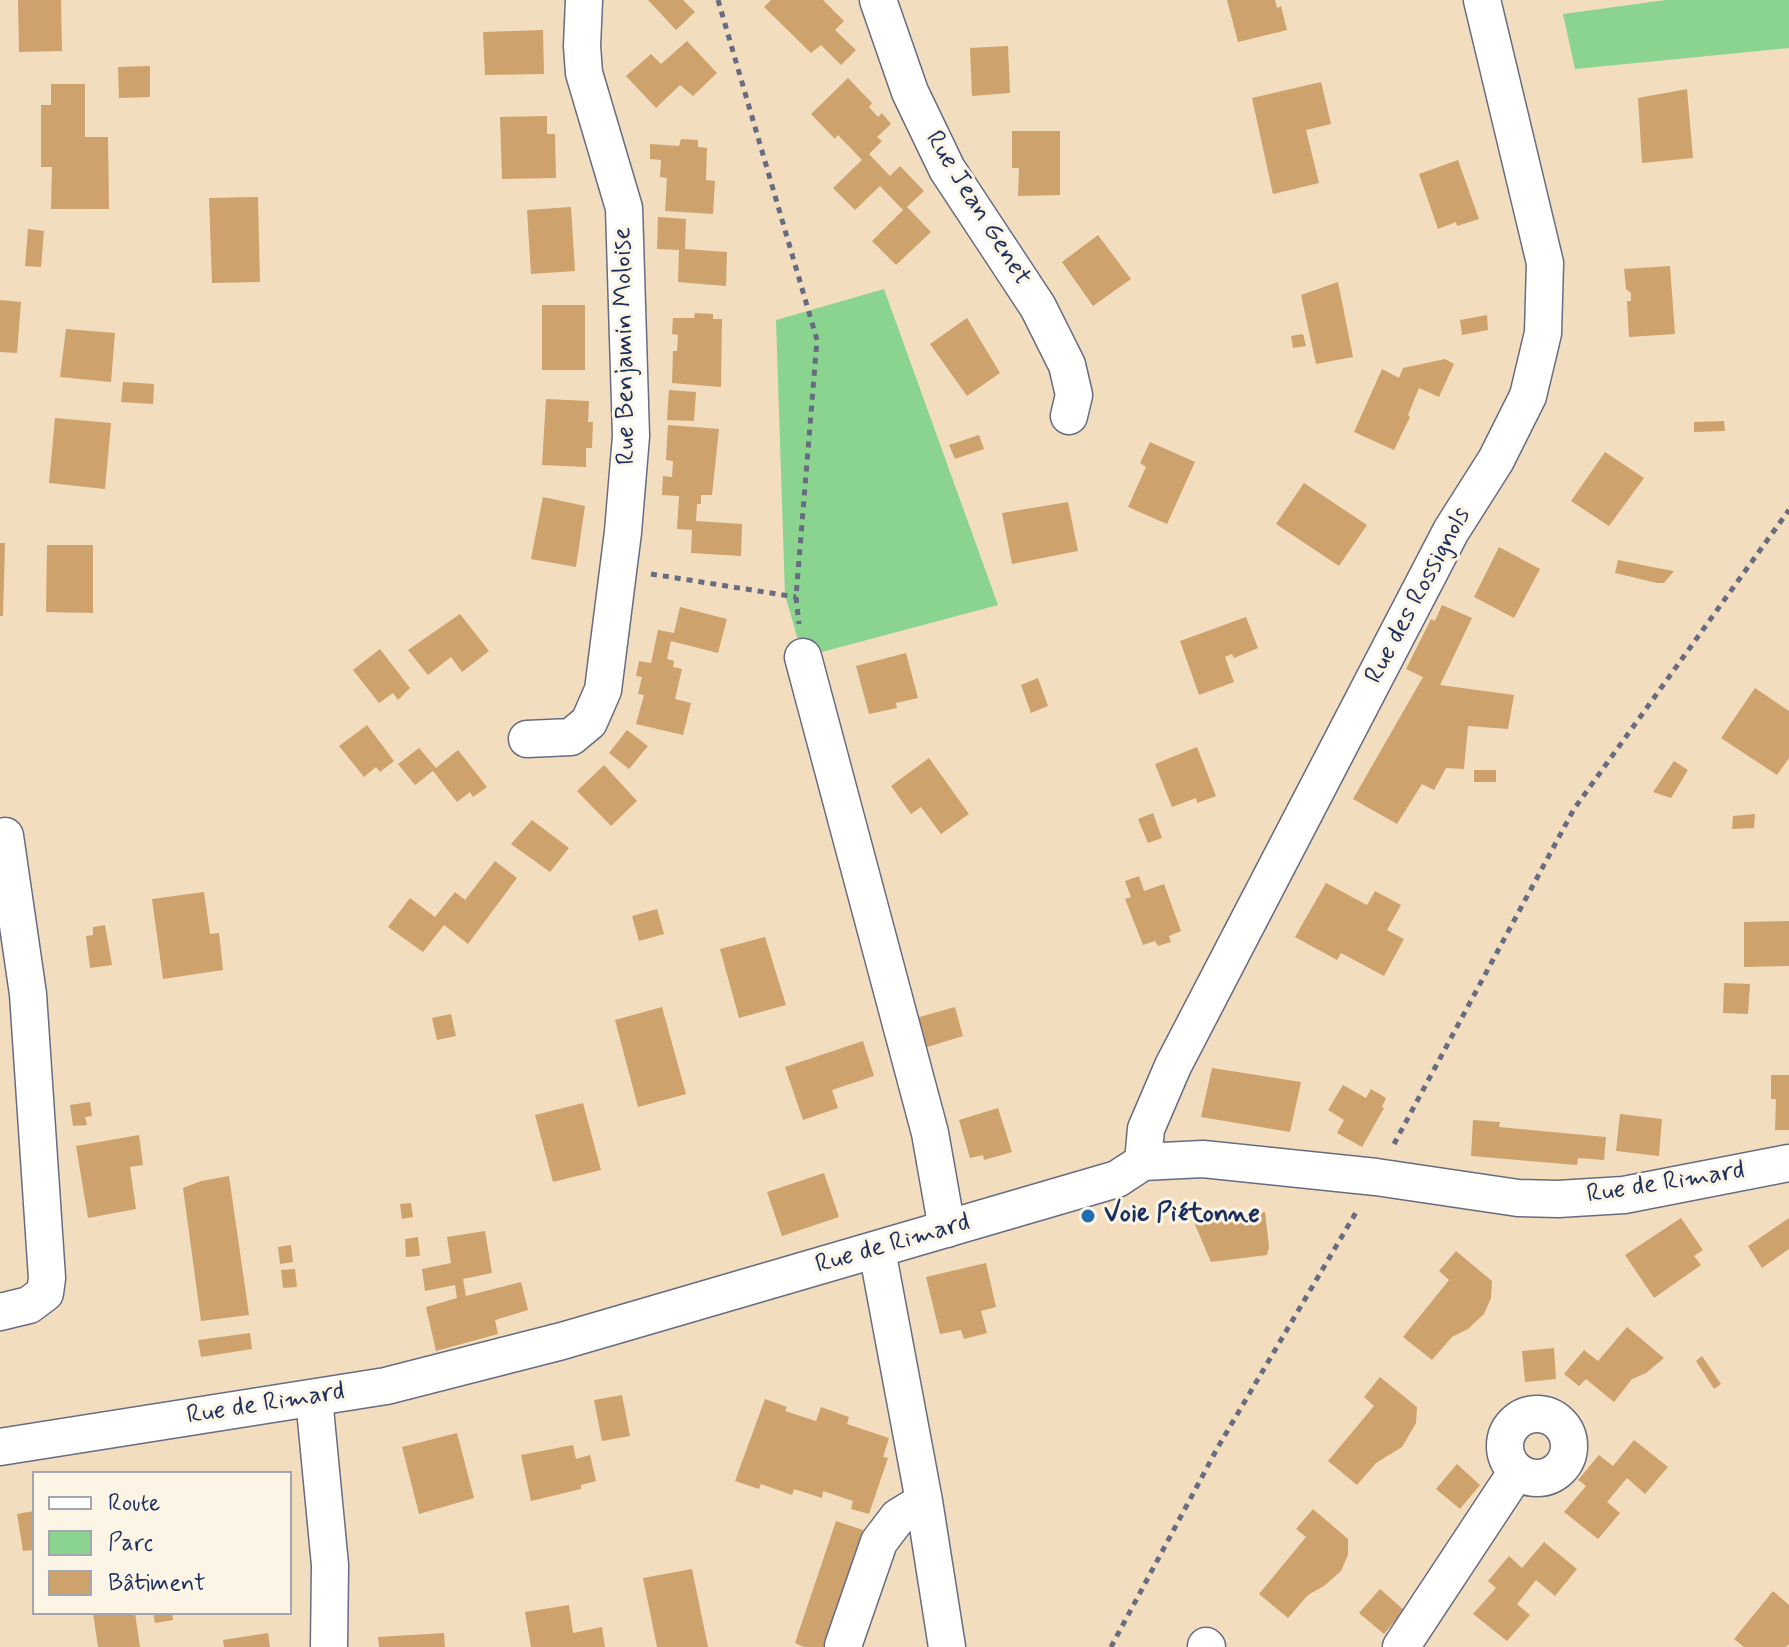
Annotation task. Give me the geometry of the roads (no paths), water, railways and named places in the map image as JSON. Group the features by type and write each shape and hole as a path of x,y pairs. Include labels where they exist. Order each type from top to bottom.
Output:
{"street":[{"name":"Rue Benjamin Moloise","path":"527,739 571,737 589,722 603,690 631,436 624,208 584,73 584,0"},
{"name":"Rue Jean Genet","path":"878,0 910,92 947,169 1038,307 1067,365 1074,395 1069,416"},
{"name":"Rue des Rossignols","path":"1143,1162 1146,1129 1173,1066 1451,531 1496,460 1528,396 1543,333 1545,263 1482,0"},
{"path":"803,657 930,1133 947,1229"},
{"path":"0,1312 29,1305 45,1293 47,1278 28,994 5,836"},
{"name":"Rue de Rimard","path":"0,1447 386,1386 562,1341 1117,1179 1143,1162 1203,1159 1376,1177 1518,1198 1558,1199 1624,1195 1789,1163"},
{"path":"877,1250 924,1501 947,1647"},
{"path":"314,1398 330,1565 329,1647"},
{"path":"1401,1647 1517,1471"},
{"path":"843,1646 879,1542 898,1517 924,1501"}],"place":[{"name":"Voie Piétonne","path":"1088,1216"}]}
